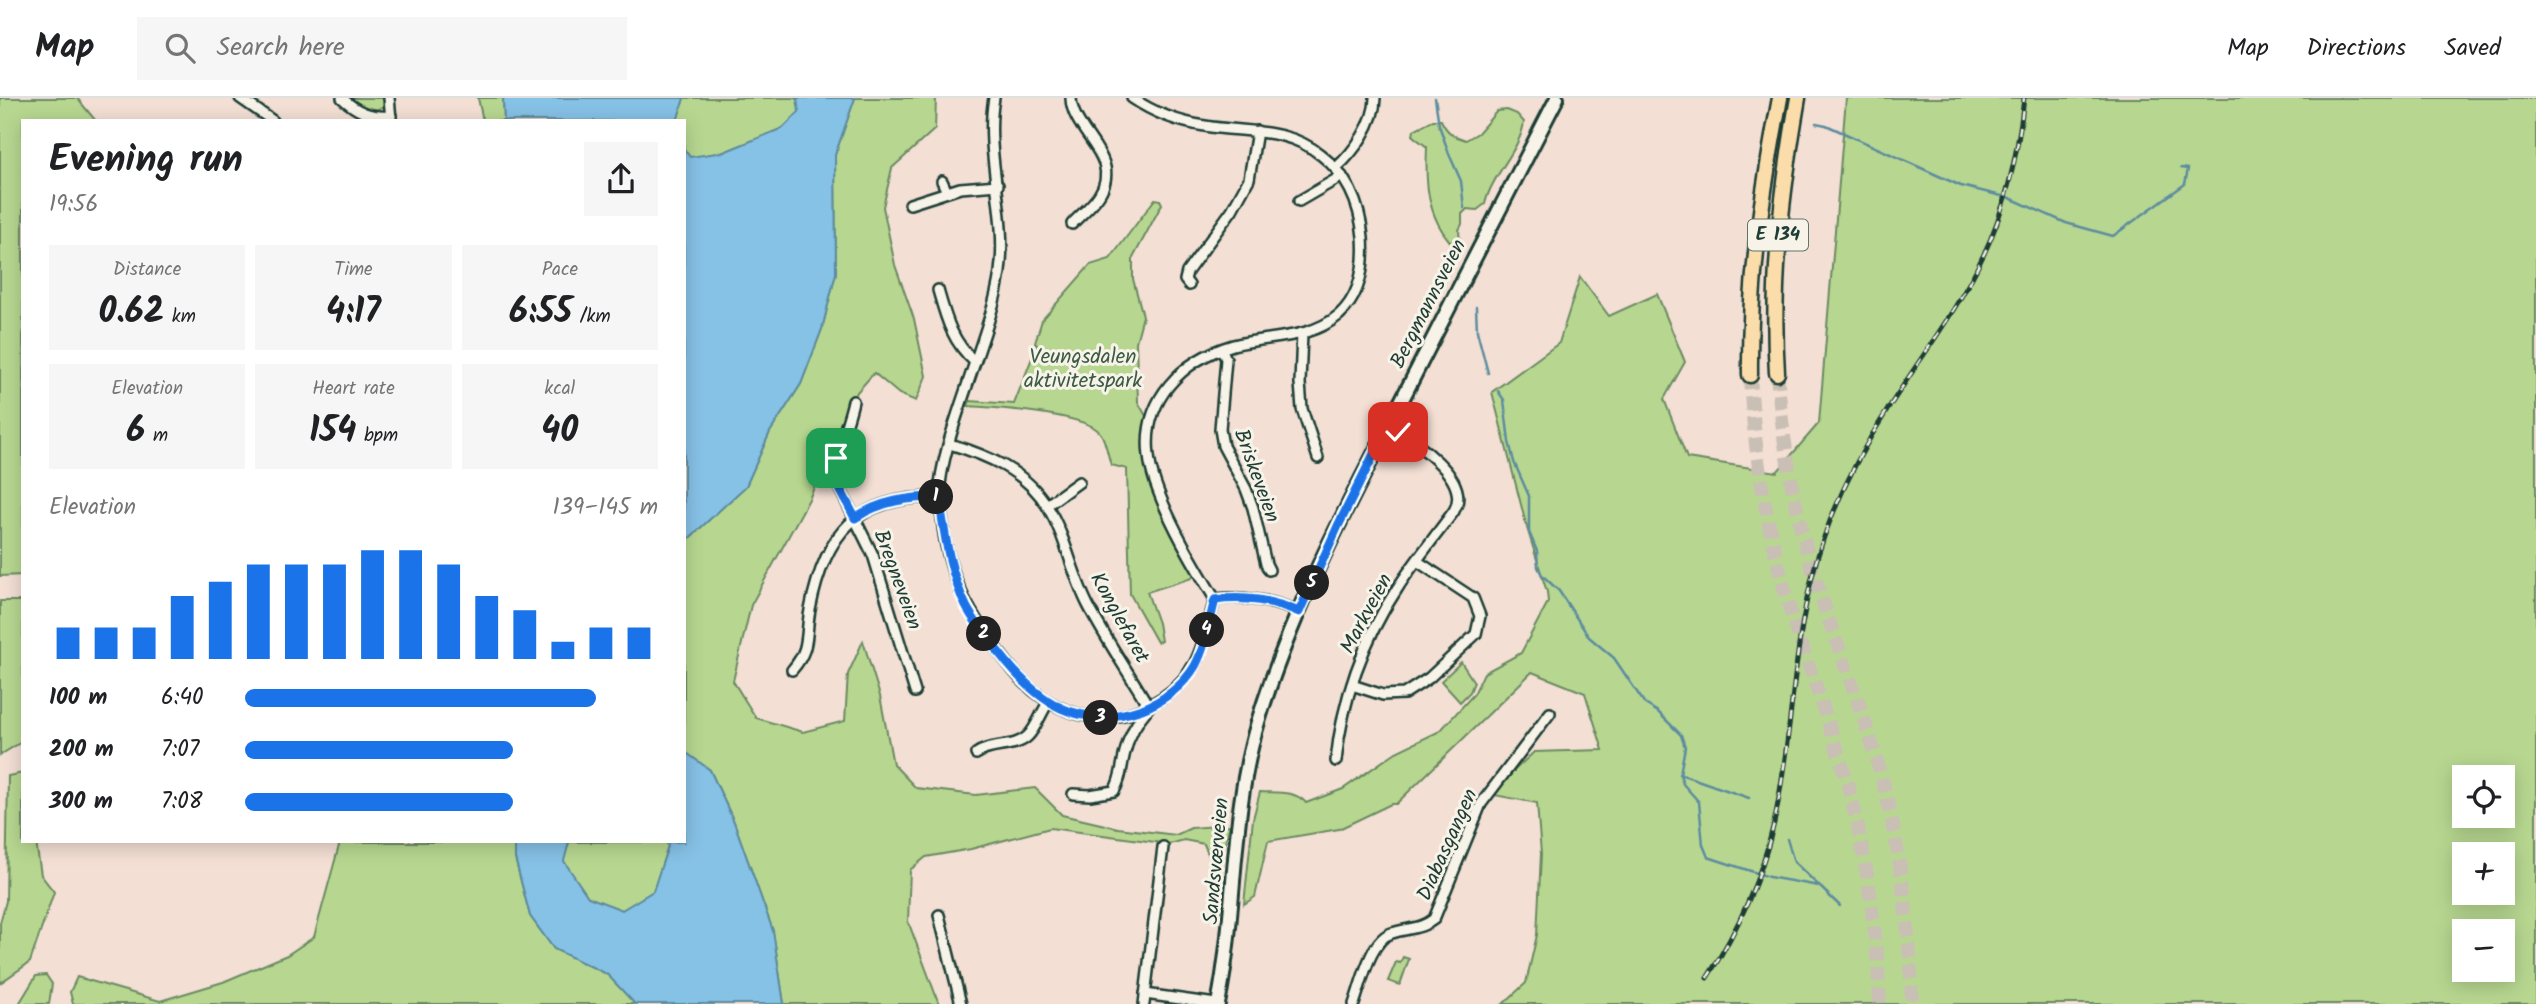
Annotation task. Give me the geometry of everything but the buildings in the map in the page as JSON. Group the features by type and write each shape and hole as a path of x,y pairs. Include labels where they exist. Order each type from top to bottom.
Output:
{"highway":[{"name":"E 134","path":"1750,375 1751,289 1756,235 1780,98"},
{"name":"E 134","path":"1777,373 1774,301 1777,241 1786,161 1798,98"}],"main road":[{"name":"Bergmannsveien","path":"1258,723 1299,612 1338,526 1557,98"},
{"name":"Sandsværveien","path":"1217,1004 1229,937 1238,814 1258,723"}],"street":[{"path":"240,98 269,119"},
{"path":"342,98 366,115 391,118 389,98"},
{"path":"995,98 992,120 1002,234 1000,271 950,444 939,497 944,542 966,606 1012,670 1048,703 1092,718 1124,716 1149,707 1175,690 1194,667 1215,600 1184,545 1154,479 1148,441 1152,413 1166,387 1190,365 1233,345 1302,333 1339,315 1356,291 1362,272 1364,249 1355,200 1339,172 1320,153 1294,139 1257,131 1182,122 1132,98"},
{"path":"1071,98 1076,117 1099,149 1106,171 1101,193 1072,224"},
{"path":"1298,201 1339,172 1367,127 1375,106 1375,98"},
{"path":"1189,285 1185,280 1187,272 1232,210 1249,179 1257,131"},
{"path":"942,181 947,192"},
{"path":"910,204 960,188 998,185"},
{"path":"938,290 949,329 958,345 975,362"},
{"path":"1302,333 1302,409 1318,458"},
{"name":"Briskeveien","path":"1222,350 1226,359 1220,405 1221,438 1247,489 1269,570"},
{"name":"Bregneveien","path":"853,401 836,458 835,474 876,565 915,692"},
{"name":"Markveien","path":"1336,761 1339,736 1352,685 1365,649 1384,611 1454,510 1458,500 1458,490 1449,474 1424,450 1388,426"},
{"name":"Konglefaret","path":"950,444 983,454 1004,465 1025,480 1047,505 1088,605 1149,707"},
{"path":"1047,505 1079,482"},
{"path":"792,670 807,648 810,613 825,555 855,518 868,509 897,500 939,497"},
{"name":"Markveien","path":"1352,685 1383,695 1404,694 1429,678 1476,634 1480,622 1479,610 1473,598 1417,561"},
{"path":"1215,600 1231,598 1267,601 1299,612"},
{"path":"976,754 984,748 1020,742 1029,736 1048,703"},
{"path":"1073,794 1090,795 1114,791 1121,780 1124,755 1132,730 1149,707"},
{"name":"Diabasgangen","path":"1354,1004 1377,943 1388,934 1421,926 1434,919 1481,804 1550,713"},
{"path":"1163,847 1144,999 1217,1004"},
{"path":"939,915 961,1004"}],"green space":[{"path":"0,98 77,98 94,119 21,119 21,575 0,576"},
{"path":"351,98 386,99 384,106 371,109 363,107"},
{"path":"478,98 503,98 504,119 483,119"},
{"path":"684,98 797,98 800,112 783,128 724,152 690,158 686,152 686,119 678,119"},
{"path":"855,98 936,98 935,129 892,168 883,207 895,265 914,319 926,376 916,401 899,394 874,373 857,392 809,499 751,605 733,681 756,718 803,732 845,721 848,674 863,641 880,696 893,764 916,788 976,795 1035,788 1062,815 1118,828 1176,835 1191,828 1230,825 1216,873 1204,844 1184,840 1170,844 1050,828 971,849 926,857 910,870 908,921 939,1004 784,1004 773,931 734,822 710,770 686,753 686,541 746,486 770,432 801,384 822,329 836,273 835,155"},
{"path":"1846,98 2536,98 2536,1004 1503,1004 1526,983 1537,935 1541,854 1537,803 1489,794 1534,752 1603,750 1585,693 1532,672 1396,804 1339,829 1268,841 1255,897 1244,904 1253,819 1260,792 1291,794 1306,803 1343,789 1396,752 1440,731 1474,694 1484,673 1521,653 1548,602 1547,592 1527,528 1492,392 1559,343 1580,277 1609,316 1657,294 1685,362 1664,399 1687,458 1777,472 1819,423"},
{"path":"1507,110 1517,114 1524,122 1517,143 1493,183 1485,204 1477,210 1467,209 1462,214 1460,243 1453,245 1444,234 1433,211 1427,187 1427,147 1413,136 1414,130 1433,120 1441,120 1451,133 1466,140 1478,133 1497,111"},
{"name":"Veungsdalen aktivitetspark","path":"1155,199 1162,204 1133,258 1133,279 1143,316 1136,342 1138,402 1146,416 1145,461 1149,481 1194,575 1192,578 1147,592 1158,623 1161,641 1157,642 1130,594 1127,469 1111,465 1101,434 1093,427 1060,416 968,406 970,401 1014,404 1037,345 1035,343 1042,320 1090,265 1110,259"},
{"path":"0,601 21,601 21,742 0,755"},
{"path":"1461,662 1474,682 1470,692 1460,702 1441,681"},
{"path":"21,773 21,843 36,843 41,875 54,892 30,962 0,983 0,923 6,901 8,776"},
{"path":"340,843 515,843 515,858 530,916 554,949 607,974 635,1004 73,1004 70,992 77,977 160,1001 223,982 287,955 314,937"},
{"path":"569,843 667,843 668,846 653,892 622,910 588,897 563,861"},
{"path":"1403,957 1409,959 1400,985 1388,981 1396,962 1400,963"},
{"path":"46,975 52,984 49,1004 19,1004 36,976"}],"water":[{"path":"503,98 684,98 678,119 504,119"},
{"path":"797,98 855,98 835,155 836,273 822,329 801,384 770,432 746,486 686,541 686,152 690,157 724,152 783,128 799,112"},
{"path":"686,752 710,770 734,822 773,931 784,1004 635,1004 607,974 554,949 530,916 515,858 515,843 569,843 564,861 588,897 622,910 653,891 667,843 686,843"}],"waterway":[{"path":"1435,98 1439,125 1461,181 1464,208"},
{"path":"1816,123 1826,125 1961,186 2010,198 2066,223 2113,236 2185,184 2188,169 2181,168"},
{"path":"1476,307 1477,331 1488,373"},
{"path":"1498,391 1504,400 1514,462 1529,496 1529,532 1537,551 1538,567 1542,575 1559,591 1589,637 1614,658 1645,704 1658,712 1681,735 1685,747 1680,774 1683,784 1699,802 1703,845 1708,857 1769,877 1819,886"},
{"path":"1680,774 1749,798"},
{"path":"1787,839 1794,862 1840,906"}],"tunnel":[{"path":"1777,373 1790,474 1806,547 1874,752 1889,806 1903,890 1912,1004"},
{"path":"1750,375 1758,462 1774,549 1789,606 1840,758 1864,857 1872,906 1880,1004"}],"railway":[{"path":"1707,978 1747,904 1769,844 1781,787 1805,608 1813,572 1830,520 1869,440 1950,315 1983,256 1999,218 2010,179 2024,98"}],"route":[{"path":"836,458 835,474 838,485 855,518 868,509 906,498 939,497 944,542 953,572 966,606 984,634 1012,670 1048,703 1071,713 1092,718 1110,718 1149,707 1183,682 1201,651 1215,600 1251,598 1275,602 1299,612 1388,426 1398,432"}]}
